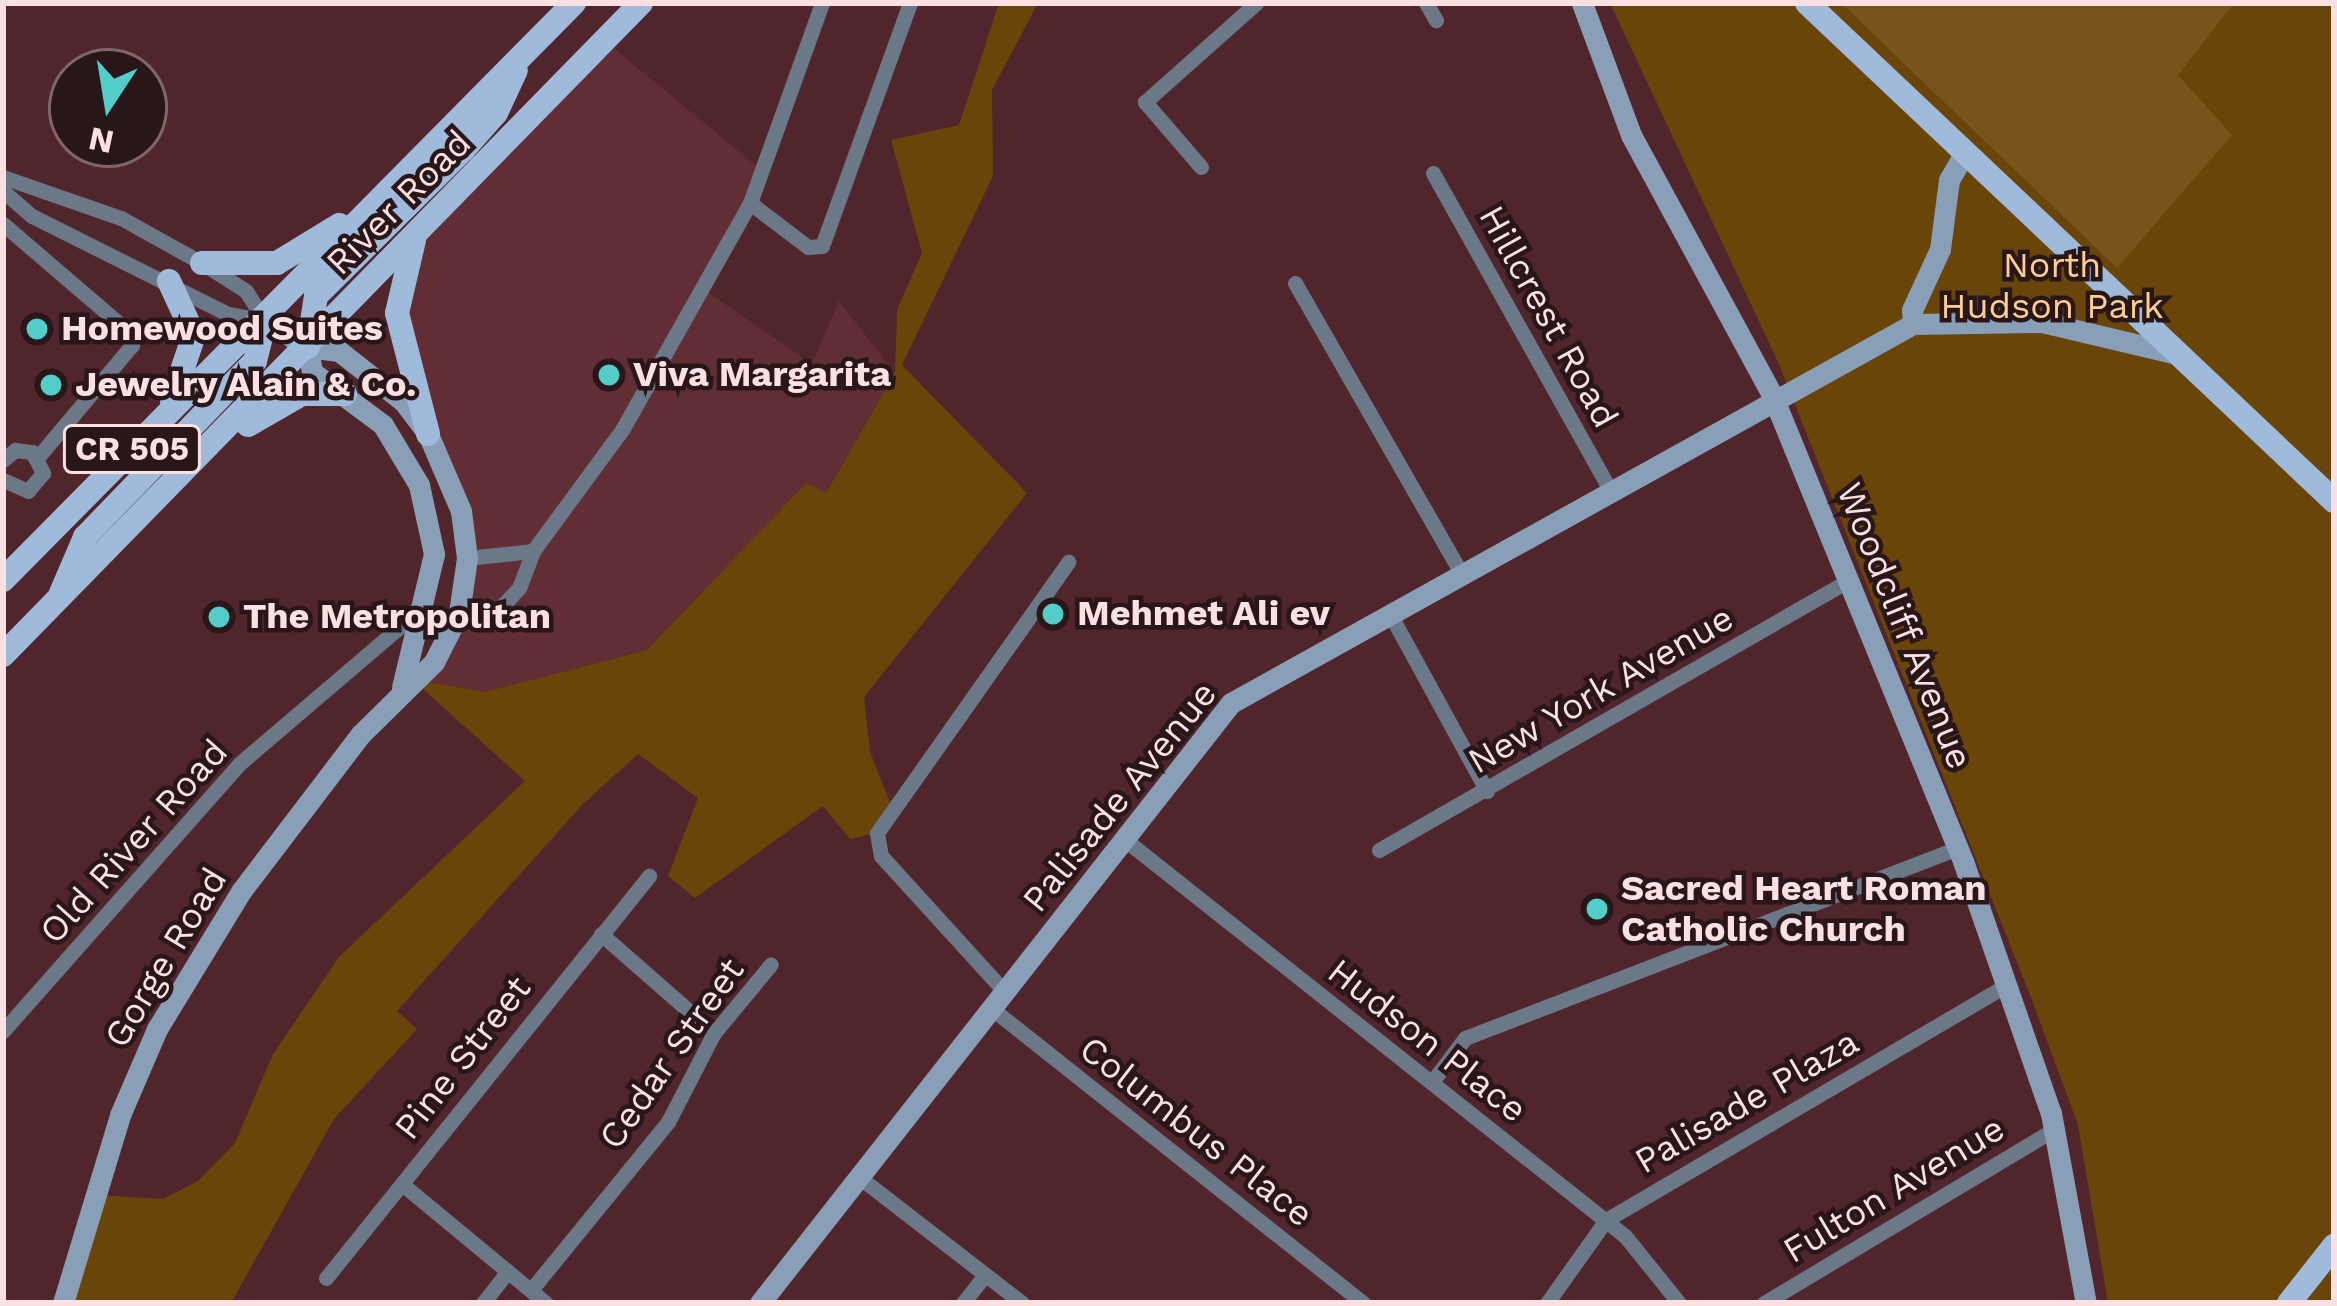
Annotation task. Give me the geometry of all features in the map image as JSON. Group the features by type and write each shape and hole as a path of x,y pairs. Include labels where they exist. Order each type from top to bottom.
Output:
{"main road":[{"name":"River Road","path":"3,580 265,321 470,100 520,62 574,3"},
{"name":"River Road","path":"3,655 61,593 97,568 641,3"},
{"name":"Woodcliff Avenue","path":"1582,3 1631,135 1773,398 1958,848 2055,1130 2086,1303"},
{"path":"1807,3 2334,500"},
{"path":"308,347 316,296 496,113 520,62"},
{"path":"1964,154 1949,180 1940,249 1912,310 1913,324 2042,322 2178,354"},
{"path":"202,262 277,263 375,200"},
{"path":"415,238 397,313 428,434"},
{"path":"161,421 192,359 194,334 169,281"},
{"path":"61,593 85,537 255,361 265,321"},
{"name":"Gorge Road","path":"63,1303 120,1115 157,1029 242,890 402,687 434,662 459,613 467,558 451,479 428,434 404,402 353,361 308,347 265,321"},
{"name":"Palisade Avenue","path":"760,1303 1231,703 1913,324"},
{"name":"Gorge Road","path":"308,347 312,372 382,425 419,484 434,554 402,687"},
{"path":"202,457 289,399 345,394"},
{"path":"2289,1303 2334,1246"}],"street":[{"path":"485,624 519,588 533,551 622,430 750,203 822,3"},
{"path":"750,203 808,247 822,246 910,3"},
{"path":"1201,167 1145,102 1256,3"},
{"path":"1426,3 1436,20"},
{"name":"Hillcrest Road","path":"1433,173 1610,490"},
{"path":"3,177 121,218 202,262 246,291 265,321"},
{"path":"3,191 32,216 228,314 265,321"},
{"path":"3,224 128,332 132,345 38,457"},
{"path":"1295,283 1462,573"},
{"path":"7,450 38,457"},
{"path":"3,480 20,492 35,487 43,472 38,457"},
{"path":"467,558 533,551"},
{"name":"Columbus Place","path":"1068,562 882,822 877,844 998,1000 1363,1303"},
{"name":"New York Avenue","path":"1378,850 1851,579"},
{"name":"Old River Road","path":"3,1031 239,764 345,681 425,604"},
{"path":"1390,614 1487,791"},
{"name":"Hudson Place","path":"1124,839 1606,1220 1679,1303"},
{"path":"1432,1082 1465,1038 1958,848"},
{"name":"Pine Street","path":"326,1278 649,875"},
{"path":"601,934 714,1033"},
{"name":"Cedar Street","path":"531,1290 668,1122 714,1033 771,964"},
{"name":"Palisade Plaza","path":"1547,1303 1606,1220 2006,985"},
{"name":"Fulton Avenue","path":"1764,1303 2055,1130"},
{"path":"859,1177 1022,1303"},
{"path":"402,1184 546,1303"},
{"path":"483,1303 507,1272"},
{"path":"963,1303 985,1275"}],"shaded area":[{"path":"1841,3 2234,3 2178,75 2232,135 2117,268"},
{"path":"604,40 761,170 703,289 812,364 839,301 895,373 825,494 805,484 647,650 485,692 412,679 434,662 467,558 428,434 404,276 415,238"}],"green space":[{"path":"999,3 1038,3 992,90 993,176 902,365 1027,493 864,697 870,752 892,807 877,833 850,839 823,806 695,898 668,876 698,798 638,754 583,804 397,1011 417,1029 334,1119 231,1303 63,1303 96,1195 163,1199 198,1181 235,1143 273,1054 339,957 525,781 412,679 485,692 647,650 806,483 826,493 895,373 897,310 922,253 891,140 959,125"},
{"name":"North Hudson Park","path":"1610,3 2334,3 2334,1303 2108,1303 2078,1125 2032,1000 1778,362"}],"place":[{"name":"Homewood Suites","path":"37,329"},
{"name":"Viva Margarita","path":"609,375"},
{"name":"Jewelry Alain & Co.","path":"51,385"},
{"name":"Mehmet Ali ev","path":"1053,614"},
{"name":"The Metropolitan","path":"219,617"},
{"name":"Sacred Heart Roman Catholic Church","path":"1597,909"}]}
